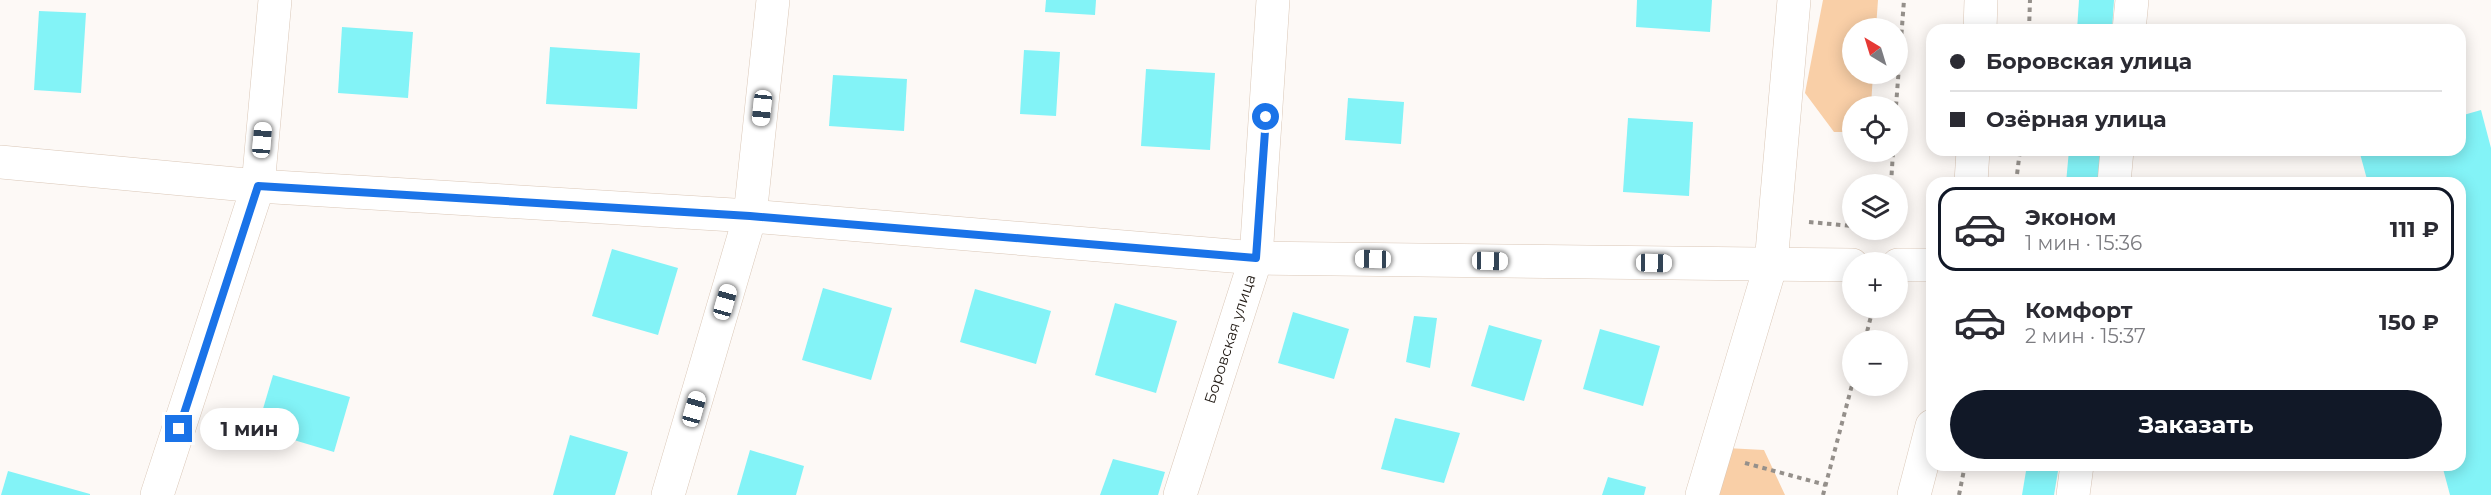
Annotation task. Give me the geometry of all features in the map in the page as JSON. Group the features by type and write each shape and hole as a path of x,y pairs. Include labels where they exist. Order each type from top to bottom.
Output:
{"street":[{"path":"157,495 258,186 275,0"},
{"path":"668,495 750,216 773,0"},
{"name":"Боровская улица","path":"1180,495 1256,258 1273,0"},
{"path":"1702,495 1771,264 1794,0"},
{"path":"1980,24 1981,0"},
{"path":"2130,24 2132,0"},
{"path":"1971,177 1973,156"},
{"path":"2115,177 2116,156"},
{"path":"0,162 258,186 750,216 1256,258 1842,265"},
{"path":"1908,265 1926,265"},
{"path":"1914,495 1926,449"},
{"path":"2073,495 2076,471"}],"path":[{"path":"1897,96 1904,0"},
{"path":"2029,24 2030,0"},
{"path":"2017,177 2019,156"},
{"path":"1775,219 1842,225"},
{"path":"1823,495 1849,396"},
{"path":"1714,454 1826,485"},
{"path":"1959,495 1964,471"}],"shaded area":[{"path":"1823,0 1878,0 1877,18 1842,18 1842,84 1872,84 1872,96 1842,96 1842,132 1834,132 1805,93"},
{"path":"1726,448 1764,450 1785,495 1712,495"}],"building":[{"path":"1046,0 1096,0 1095,15 1045,12"},
{"path":"1637,0 1712,0 1710,32 1636,27"},
{"path":"2079,0 2114,0 2112,24 2077,24"},
{"path":"39,11 86,13 81,93 34,90"},
{"path":"342,27 413,32 408,98 338,93"},
{"path":"550,47 640,53 637,109 546,104"},
{"path":"1024,50 1060,52 1056,116 1020,114"},
{"path":"1146,69 1215,73 1210,150 1141,146"},
{"path":"833,75 907,79 904,131 829,126"},
{"path":"1348,98 1404,102 1401,144 1345,140"},
{"path":"2481,110 2491,148 2491,495 2450,495 2444,471 2466,471 2466,177 2366,177 2361,156 2466,156 2466,114"},
{"path":"1628,118 1693,122 1689,196 1623,192"},
{"path":"2068,156 2100,156 2099,177 2067,177"},
{"path":"612,249 678,268 658,335 592,316"},
{"path":"823,288 892,308 871,380 802,360"},
{"path":"975,289 1051,311 1036,364 960,342"},
{"path":"1115,303 1177,321 1156,393 1095,375"},
{"path":"1293,312 1349,329 1334,379 1278,363"},
{"path":"1414,316 1437,318 1430,368 1406,362"},
{"path":"1489,325 1542,340 1524,401 1471,386"},
{"path":"1600,329 1660,346 1643,406 1583,389"},
{"path":"273,375 350,397 334,452 257,429"},
{"path":"1395,418 1460,433 1444,483 1381,469"},
{"path":"570,435 628,452 615,495 553,495"},
{"path":"750,450 804,466 796,495 737,495"},
{"path":"1113,459 1165,472 1158,495 1100,495"},
{"path":"8,471 90,494 90,495 1,495"},
{"path":"2026,471 2058,471 2054,495 2022,495"},
{"path":"1608,477 1646,487 1644,495 1602,495"}],"route":[{"path":"179,429 258,186 750,216 1256,258 1266,117"}]}
